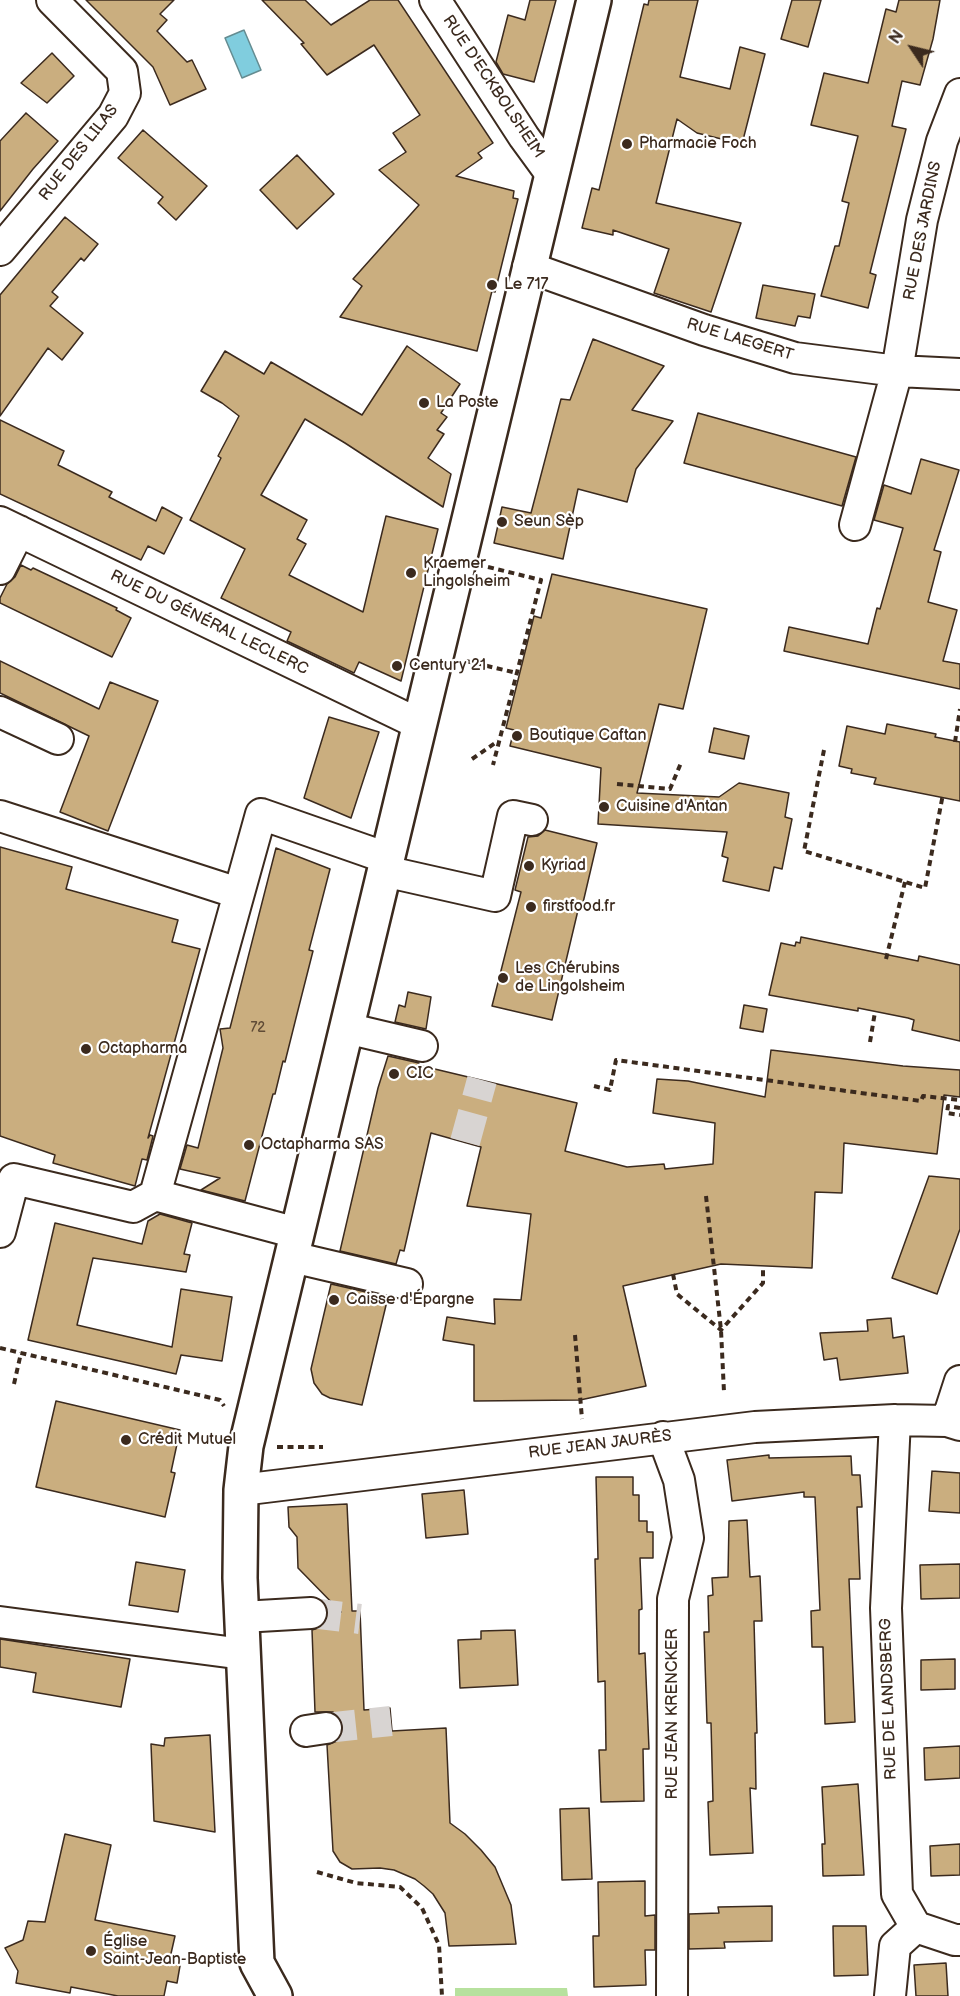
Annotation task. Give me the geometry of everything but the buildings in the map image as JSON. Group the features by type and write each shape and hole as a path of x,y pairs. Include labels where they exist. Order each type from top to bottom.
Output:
{"main road":[{"path":"275,1996 257,1963 242,1617 241,1490 246,1446 594,0"}],"street":[{"name":"RUE DES LILAS","path":"0,250 113,116 125,93 122,71 52,0"},
{"name":"RUE D'ECKBOLSHEIM","path":"435,0 524,137 551,174"},
{"name":"RUE DES JARDINS","path":"855,525 897,371 922,220 942,141 960,94"},
{"name":"RUE LAEGERT","path":"528,267 704,330 795,358 897,371 960,374"},
{"path":"0,569 9,527"},
{"name":"RUE DU GÉNÉRAL LECLERC","path":"9,527 419,724"},
{"path":"0,712 58,739"},
{"path":"0,1232 14,1179 133,1207 155,1195 261,814 386,865 495,897 513,816 532,820"},
{"path":"0,816 238,893"},
{"path":"346,1028 422,1046"},
{"path":"155,1195 407,1284"},
{"path":"954,1423 960,1381"},
{"name":"RUE JEAN JAURÈS","path":"241,1490 755,1427 895,1420 954,1423"},
{"name":"RUE DE LANDSBERG","path":"895,1420 886,1608 897,1894 916,1927"},
{"name":"RUE JEAN KRENCKER","path":"663,1437 679,1480 688,1538 673,1599 672,1996"},
{"path":"242,1617 311,1613"},
{"path":"0,1622 243,1654"},
{"path":"890,1996 895,1946 916,1927 960,1940"}],"path":[{"path":"458,560 541,580 493,765"},
{"path":"436,654 517,673"},
{"path":"955,741 960,709"},
{"path":"472,759 499,741"},
{"path":"824,750 804,851 925,888 944,794"},
{"path":"617,784 670,789 681,763"},
{"path":"886,959 905,882"},
{"path":"870,1042 875,1012"},
{"path":"594,1086 610,1090 616,1060 921,1101 923,1096 960,1100"},
{"path":"960,1108 948,1106 947,1113 960,1115"},
{"path":"706,1196 721,1330 724,1392"},
{"path":"721,1330 763,1283 763,1266"},
{"path":"673,1274 677,1294 721,1330"},
{"path":"575,1335 583,1426"},
{"path":"0,1348 220,1400 246,1446"},
{"path":"14,1383 21,1353"},
{"path":"317,1872 356,1883 400,1887 422,1908 439,1945 442,1996"}],"green space":[{"path":"455,1988 567,1988 568,1996 455,1996"}],"water":[{"path":"244,30 261,70 242,78 225,38"}],"tunnel":[{"path":"465,1142 482,1080"},
{"path":"311,1613 360,1619"},
{"path":"326,1728 391,1721"}],"place":[{"name":"Pharmacie Foch","path":"627,144"},
{"name":"Le 717","path":"492,285"},
{"name":"La Poste","path":"424,403"},
{"name":"Seun Sèp","path":"502,522"},
{"name":"Kraemer Lingolsheim","path":"411,573"},
{"name":"Century 21","path":"397,666"},
{"name":"Boutique Caftan","path":"517,736"},
{"name":"Cuisine d'Antan","path":"604,807"},
{"name":"Kyriad","path":"529,866"},
{"name":"firstfood.fr","path":"531,907"},
{"name":"Les Chérubins de Lingolsheim","path":"503,978"},
{"name":"Octapharma","path":"86,1049"},
{"name":"CIC","path":"394,1074"},
{"name":"Octapharma SAS","path":"249,1145"},
{"name":"Caisse d'Épargne","path":"334,1300"},
{"name":"Crédit Mutuel","path":"126,1440"},
{"name":"Église Saint-Jean-Baptiste","path":"91,1951"}]}
